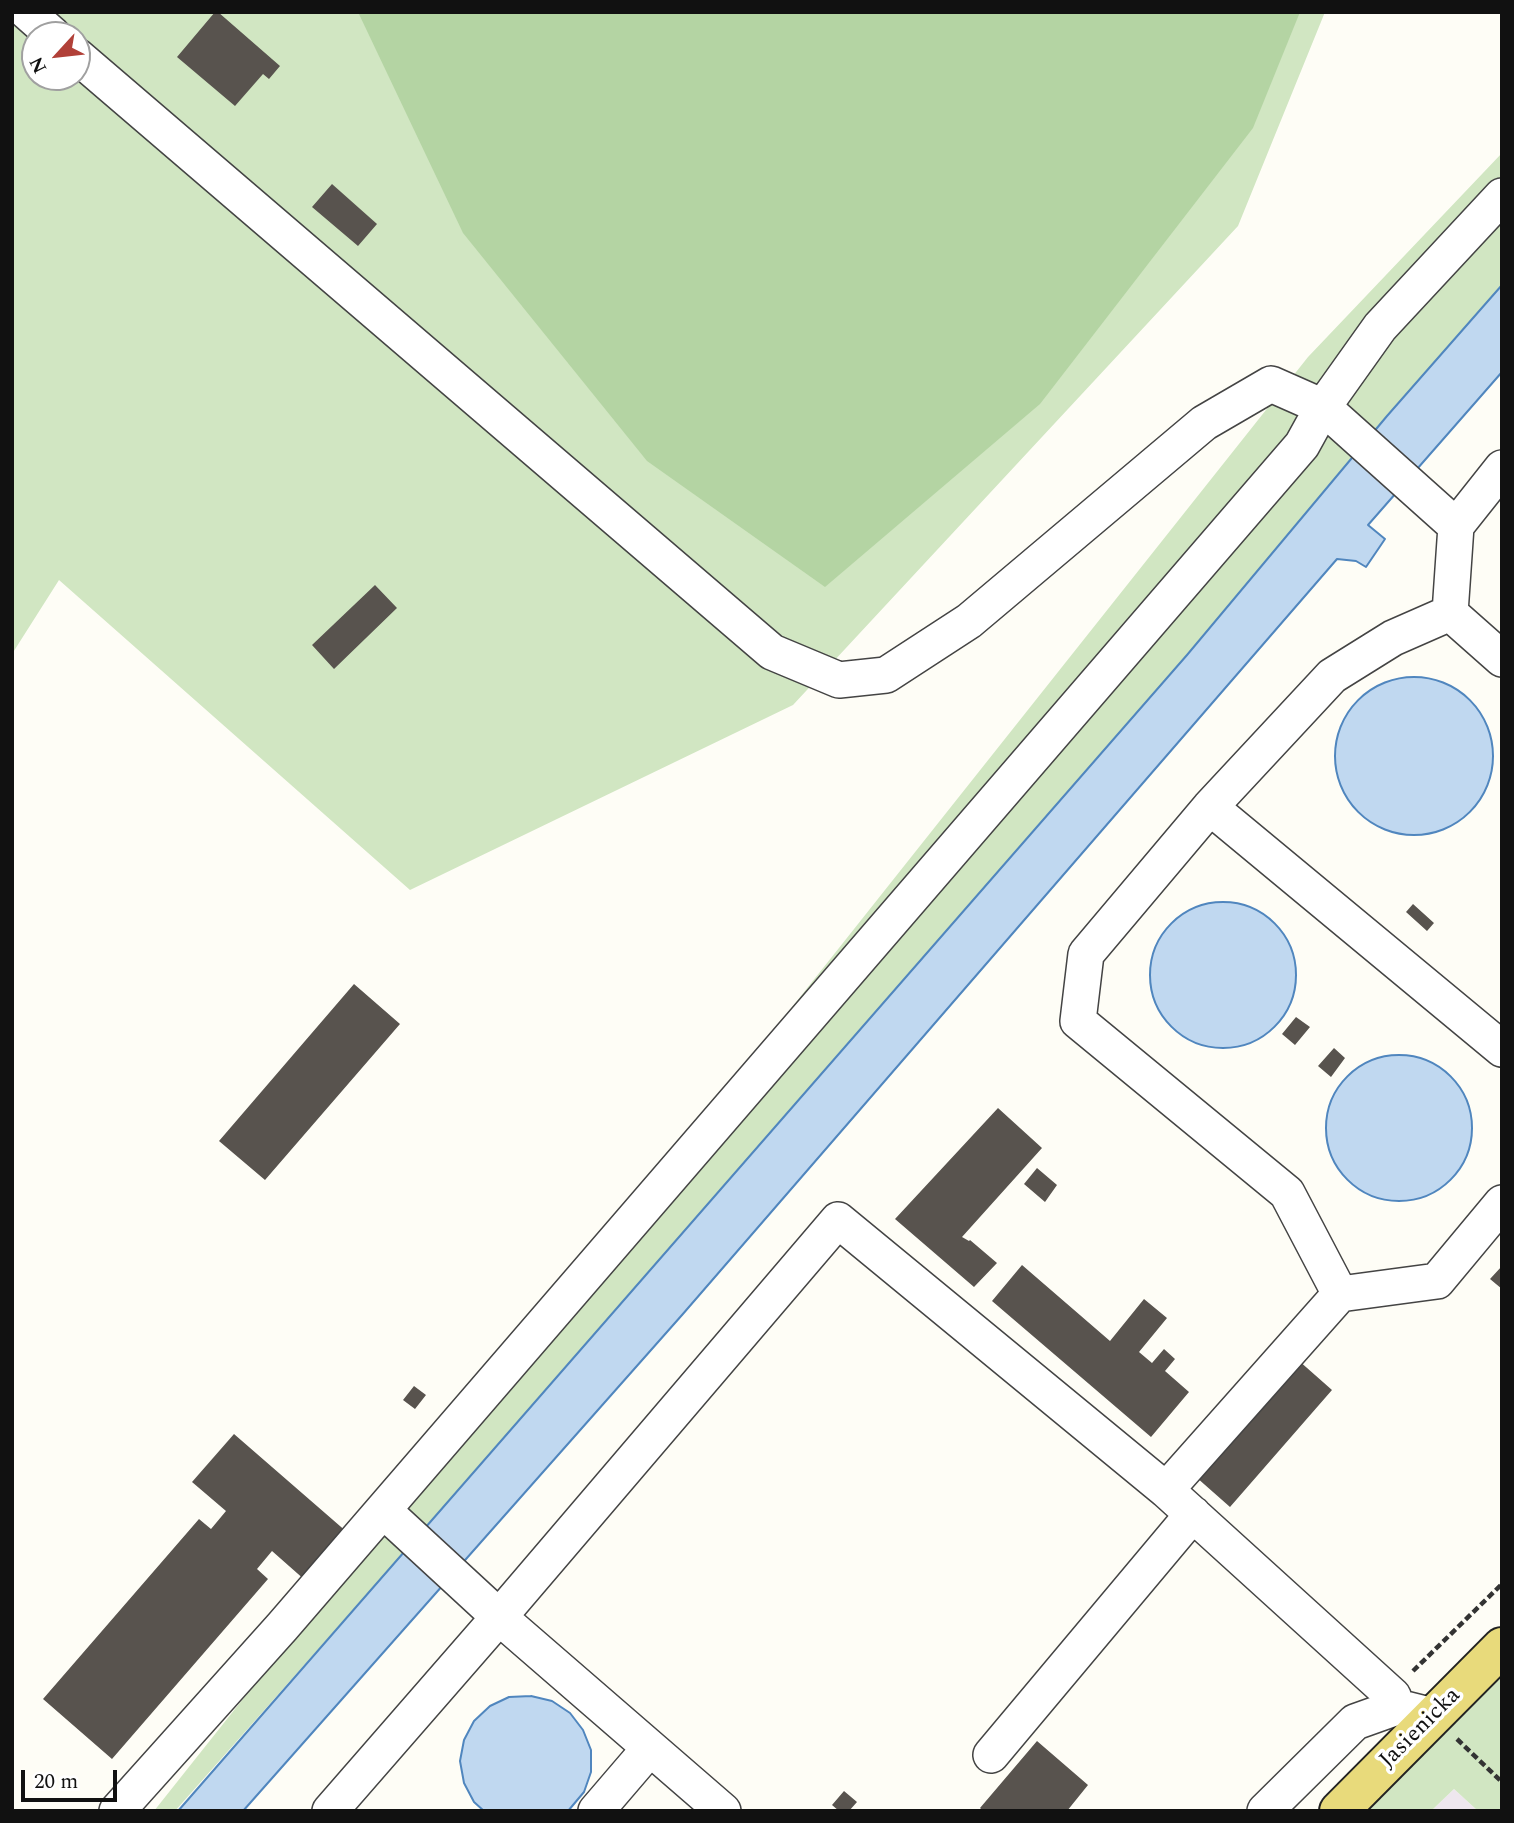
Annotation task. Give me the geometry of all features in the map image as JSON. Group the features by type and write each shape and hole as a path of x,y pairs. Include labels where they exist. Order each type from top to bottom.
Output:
{"main road":[{"name":"Jasienicka","path":"1339,1811 1502,1647"}],"lane":[{"path":"91,68 772,652 839,680 886,675 969,621 1204,423 1271,384 1323,407 1456,526"},
{"path":"117,1811 282,1627 1302,445 1323,407 1380,327 1502,196"},
{"path":"1450,613 1456,526 1502,468"},
{"path":"1450,613 1502,659"},
{"path":"1340,1294 1287,1193 1078,1021 1086,954 1210,807 1332,676 1393,638 1450,613"},
{"path":"1210,807 1502,1049"},
{"path":"1166,1490 1340,1294 1437,1282 1502,1203"},
{"path":"330,1811 838,1220 1166,1490 1393,1696 1397,1707"},
{"path":"383,1510 499,1617 723,1811"},
{"path":"991,1755 1193,1514"},
{"path":"1265,1811 1355,1722 1397,1707 1434,1716"},
{"path":"596,1811 650,1748"}],"path":[{"path":"1434,1716 1502,1782"}],"shaded area":[{"path":"1454,1789 1478,1811 1431,1811"}],"green space":[{"path":"12,12 1325,12 1238,226 793,705 410,890 59,580 12,654"},
{"path":"358,12 1300,12 1253,128 1040,404 825,587 647,461 463,233"},
{"path":"1502,153 1502,285 1387,416 1187,655 421,1533 175,1811 154,1811 1308,357"},
{"path":"1502,1674 1502,1811 1478,1811 1454,1789 1431,1811 1361,1811"}],"water":[{"path":"1502,285 1502,372 1368,525 1385,539 1366,567 1356,561 1337,559 682,1315 243,1811 178,1811 1187,655 1387,416"},
{"path":"1414,677 1444,683 1470,700 1487,726 1493,756 1487,786 1470,812 1444,829 1414,835 1384,829 1358,812 1341,786 1335,756 1341,726 1358,700 1384,683"},
{"path":"1223,902 1251,907 1275,923 1291,947 1296,975 1291,1003 1275,1027 1251,1043 1223,1048 1195,1043 1171,1027 1155,1003 1150,975 1155,947 1171,923 1195,907"},
{"path":"1399,1055 1427,1060 1451,1076 1467,1100 1472,1128 1467,1156 1451,1180 1427,1196 1399,1201 1371,1196 1347,1180 1331,1156 1326,1128 1331,1100 1347,1076 1371,1060"},
{"path":"531,1696 552,1701 570,1713 583,1730 591,1750 591,1772 584,1792 568,1811 484,1811 474,1802 464,1783 460,1761 464,1740 474,1721 490,1706 509,1697"}],"building":[{"path":"215,12 280,66 269,79 263,74 235,106 177,57"},
{"path":"332,184 377,224 358,246 312,207"},
{"path":"375,585 397,608 334,669 312,645"},
{"path":"1413,904 1434,923 1427,931 1406,912"},
{"path":"354,984 400,1024 265,1180 219,1141"},
{"path":"1296,1017 1310,1027 1295,1045 1282,1034"},
{"path":"1334,1048 1345,1058 1331,1077 1318,1066"},
{"path":"998,1108 1042,1148 962,1237 970,1240 997,1263 974,1287 895,1219"},
{"path":"1037,1168 1057,1185 1045,1202 1024,1184"},
{"path":"1022,1265 1110,1341 1144,1299 1167,1318 1139,1352 1152,1363 1164,1349 1175,1359 1165,1371 1189,1392 1151,1437 992,1301"},
{"path":"1502,1266 1502,1289 1490,1279"},
{"path":"1298,1360 1332,1390 1230,1507 1196,1477"},
{"path":"414,1386 426,1395 415,1409 403,1400"},
{"path":"234,1434 348,1533 306,1581 272,1551 257,1569 268,1579 112,1759 43,1699 199,1519 211,1529 226,1511 192,1482"},
{"path":"1037,1741 1088,1785 1067,1811 983,1811 980,1808"},
{"path":"844,1791 857,1802 849,1811 839,1811 832,1805"}]}
